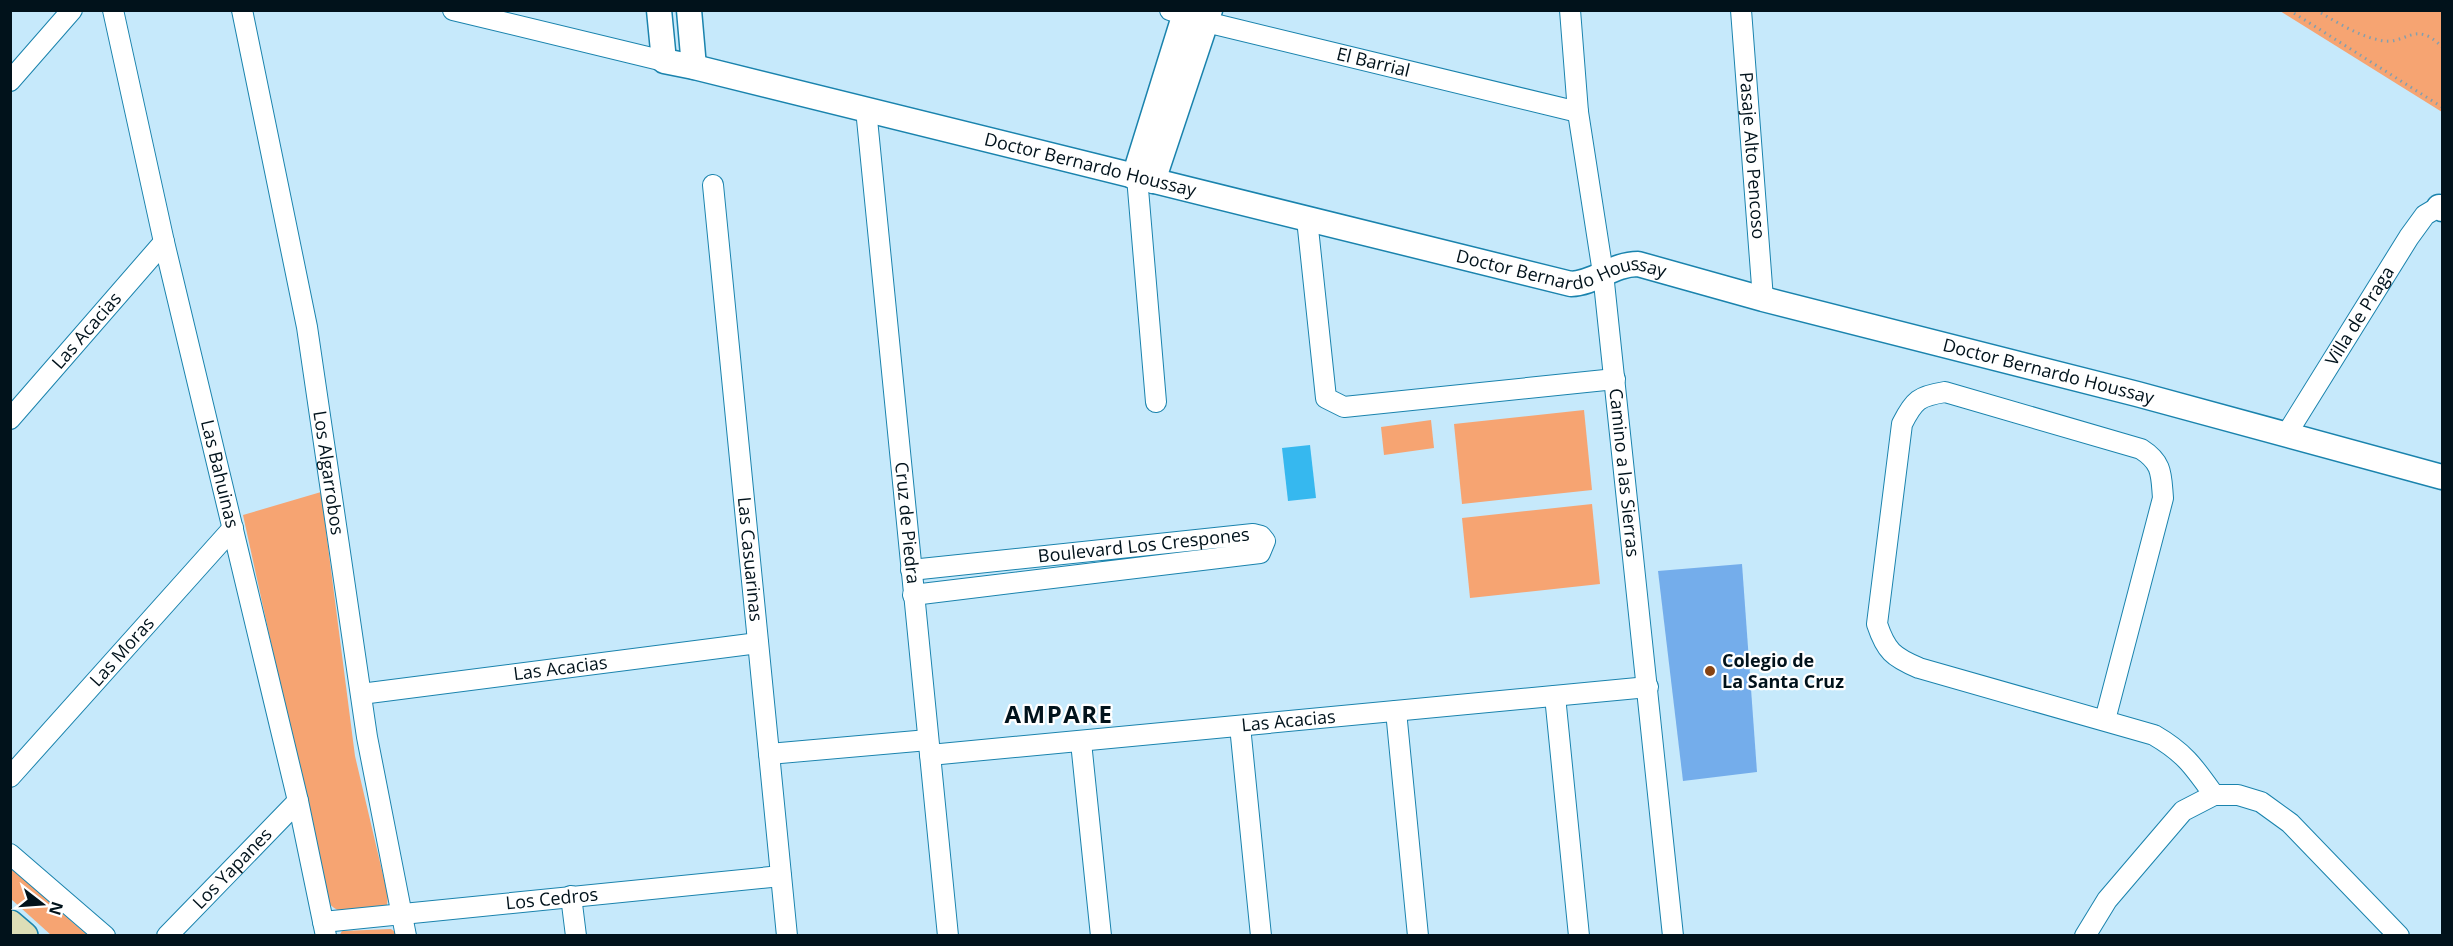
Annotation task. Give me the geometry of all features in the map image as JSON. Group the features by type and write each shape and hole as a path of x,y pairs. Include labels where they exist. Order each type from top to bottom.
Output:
{"main road":[{"path":"10,924 24,936"}],"street":[{"path":"10,81 72,10"},
{"name":"Las Bahuinas","path":"113,10 164,243 298,801 324,929"},
{"name":"Los Algarrobos","path":"242,10 307,327 367,737 406,936"},
{"name":"Doctor Bernardo Houssay","path":"453,10 866,109 1571,284 1584,283 1628,264 1638,264 1763,299 2442,477"},
{"path":"659,10 678,64"},
{"path":"678,64 689,10"},
{"name":"Camino a las Sierras","path":"1570,10 1578,112 1603,273 1615,379 1673,936"},
{"name":"Pasaje Alto Pencoso","path":"1741,10 1763,299"},
{"path":"1155,402 1141,178 1191,14"},
{"name":"El Barrial","path":"1191,14 1578,112"},
{"name":"Cruz de Piedra","path":"866,109 948,936"},
{"name":"Las Casuarinas","path":"712,185 787,936"},
{"name":"Villa de Praga","path":"2286,435 2409,237 2425,215 2441,207"},
{"path":"1307,219 1326,398 1344,407 1615,379"},
{"name":"Las Acacias","path":"10,419 164,243"},
{"path":"2105,720 2163,498 2160,470 2153,457 2141,449 1945,392 1926,395 1912,404 1902,424 1877,624 1884,644 1897,659 1919,668 2154,735 2188,759 2214,795"},
{"name":"Las Moras","path":"10,777 233,528"},
{"name":"Boulevard Los Crespones","path":"910,570 1253,534 1261,536 1265,542 1260,553 913,595"},
{"name":"Las Acacias","path":"361,694 758,643"},
{"name":"Las Acacias","path":"769,754 1081,742 1648,687"},
{"path":"1555,696 1579,936"},
{"path":"1396,711 1418,936"},
{"path":"1240,726 1261,936"},
{"path":"1081,742 1101,936"},
{"path":"2085,936 2107,900 2183,811 2214,795 2238,795 2261,802 2290,823 2399,936"},
{"name":"Los Yapanes","path":"167,936 298,801"},
{"path":"10,854 105,936"},
{"name":"Los Cedros","path":"324,929 402,915 781,876"},
{"path":"571,896 576,936"}],"path":[{"path":"2289,10 2442,107"},
{"path":"2316,10 2344,26 2379,40 2392,42 2409,34 2422,33 2442,47"}],"shaded area":[{"path":"2280,11 2442,11 2442,112"},
{"path":"1584,410 1592,490 1462,504 1454,424"},
{"path":"1431,420 1434,448 1384,455 1381,427"},
{"path":"321,492 355,756 388,896 387,905 382,909 359,912 337,910 327,899 243,515"},
{"path":"1592,504 1600,584 1470,598 1462,518"},
{"path":"10,868 87,935 51,935 11,899"},
{"path":"391,929 399,935 339,936 342,931"}],"water":[{"path":"1310,445 1316,498 1288,501 1282,448"}],"building":[{"name":"Colegio de La Santa Cruz","path":"1742,564 1757,772 1683,781 1658,571"}],"place":[{"name":"Colegio de La Santa Cruz","path":"1710,671"}],"district":[{"name":"AMPARE","path":"1059,715"}]}
